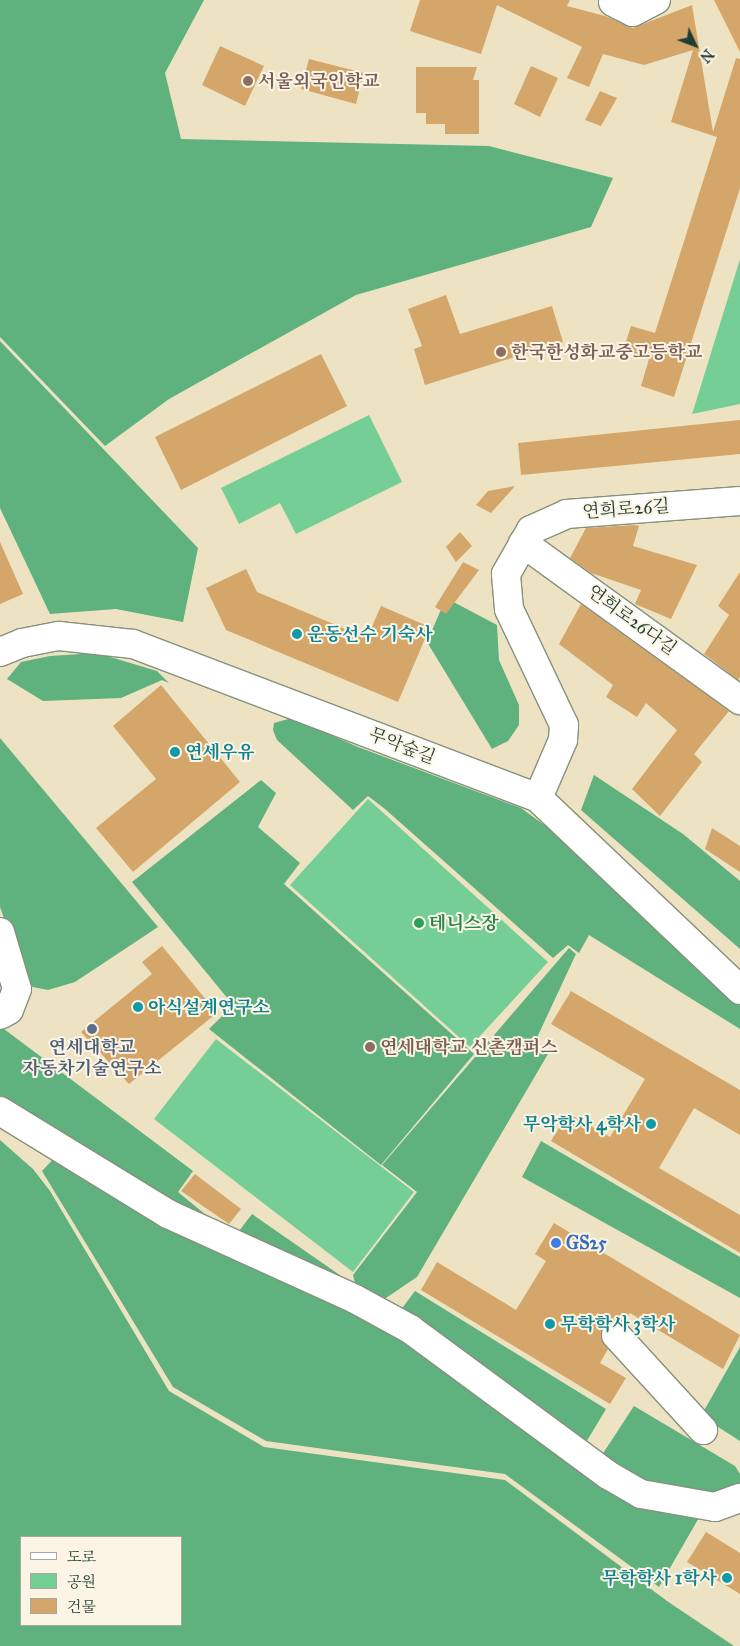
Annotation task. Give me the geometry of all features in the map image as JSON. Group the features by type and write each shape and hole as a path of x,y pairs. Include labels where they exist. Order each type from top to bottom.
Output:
{"street":[{"path":"613,2 633,12 656,0"},
{"name":"연희로26길","path":"523,543 531,530 566,514 740,501"},
{"path":"523,543 506,574 509,609 564,725 563,740 538,798 740,990"},
{"name":"연희로26다길","path":"523,543 740,700"},
{"name":"무악숲길","path":"0,652 22,642 58,636 133,644 538,798"},
{"path":"0,932 17,989 9,1010 0,1016"},
{"path":"0,1111 168,1214 355,1300 410,1329 608,1476 641,1494 715,1507 740,1498"},
{"path":"616,1335 703,1430"}],"green space":[{"path":"0,0 204,0 165,73 181,139 489,146 613,178 591,227 356,295 169,399 105,446 0,337"},
{"path":"740,259 740,404 692,414 694,408"},
{"path":"0,341 198,548 183,622 116,609 50,614 0,508"},
{"path":"369,415 402,482 296,534 280,503 239,524 221,488"},
{"path":"446,598 497,625 499,660 519,705 519,725 508,741 492,749 427,642"},
{"path":"97,653 157,671 169,683 162,680 121,698 43,701 7,679 21,662 50,656"},
{"path":"292,718 358,747 521,808 562,838 740,1003 740,1029 589,935 579,953 568,945 553,958 368,796 353,810 277,740 273,730 274,723"},
{"path":"0,738 158,927 75,982 48,990 28,986 0,907"},
{"path":"594,775 683,834 740,881 740,949 581,810"},
{"path":"261,780 276,793 258,827 300,863 284,884 474,1054 381,1165 209,1029 233,1005 132,882"},
{"name":"테니스장","path":"368,799 548,962 470,1047 290,885"},
{"path":"569,948 576,954 534,1044 548,1054 417,1277 377,1304 358,1295 353,1275 417,1192 382,1165"},
{"path":"0,1026 193,1171 178,1192 228,1233 0,1105"},
{"path":"216,1039 414,1192 353,1272 154,1119"},
{"path":"0,1140 33,1169 50,1191 169,1391 264,1447 505,1480 667,1601 734,1646 0,1646"},
{"path":"541,1141 740,1257 740,1298 522,1177"},
{"path":"59,1153 406,1334 574,1459 704,1509 659,1587 505,1474 266,1441 173,1387 42,1171"},
{"path":"252,1214 344,1278 349,1294 233,1239"},
{"path":"415,1291 606,1409 585,1444 400,1311"},
{"path":"740,1347 740,1441 701,1416"},
{"path":"634,1406 735,1466 740,1474 740,1488 735,1495 654,1493 600,1458"}],"building":[{"path":"420,0 570,0 567,6 605,16 633,28 692,5 713,132 736,58 740,59 740,188 674,397 641,386 649,359 623,351 631,326 655,333 717,137 671,122 693,50 644,65 603,54 589,87 567,78 582,47 497,5 481,54 410,31"},
{"path":"714,0 740,0 740,52"},
{"path":"220,46 264,66 245,106 202,85"},
{"path":"309,59 364,73 356,104 301,89"},
{"path":"531,66 558,78 540,117 514,104"},
{"path":"416,67 477,67 473,80 479,80 479,134 445,134 445,124 426,124 426,113 416,113"},
{"path":"600,91 617,98 601,126 585,120"},
{"path":"446,295 460,334 552,306 563,342 425,385 414,349 422,346 408,309"},
{"path":"321,354 347,406 181,490 155,437"},
{"path":"740,420 740,454 521,475 518,443"},
{"path":"515,486 491,513 476,505 488,491"},
{"path":"639,526 633,546 697,565 671,619 635,604 641,590 591,573 570,558 586,528"},
{"path":"460,532 472,546 456,562 446,547"},
{"path":"0,542 23,594 0,604"},
{"path":"463,562 479,570 446,614 435,607"},
{"name":"운동선수 기숙사","path":"246,569 257,592 367,638 381,606 430,627 398,702 226,630 206,588"},
{"path":"740,572 740,677 738,680 704,654 729,615 718,606"},
{"path":"581,604 729,711 694,754 702,762 660,816 632,789 677,730 646,703 637,717 606,697 613,685 559,644"},
{"name":"연세우유","path":"161,685 240,782 133,872 96,828 156,779 113,726"},
{"path":"712,828 740,846 740,872 705,849"},
{"name":"아식설계연구소","path":"162,946 217,1013 129,1084 81,1032 152,974 142,962"},
{"name":"무악학사 4학사","path":"571,991 740,1090 740,1135 694,1108 659,1168 740,1215 740,1253 551,1141 568,1113 610,1137 645,1079 551,1024"},
{"path":"195,1174 241,1209 229,1224 181,1191"},
{"name":"무학학사 3학사","path":"554,1223 740,1335 723,1369 630,1313 624,1322 612,1320 601,1331 601,1339 608,1349 600,1363 626,1378 610,1404 421,1290 437,1262 516,1310 546,1261 535,1254"},
{"name":"무학학사 1학사","path":"706,1532 740,1553 740,1594 687,1562"}],"place":[{"name":"서울외국인학교","path":"248,81"},
{"name":"한국한성화교중고등학교","path":"501,352"},
{"name":"운동선수 기숙사","path":"297,634"},
{"name":"연세우유","path":"175,752"},
{"name":"테니스장","path":"419,923"},
{"name":"아식설계연구소","path":"138,1007"},
{"name":"연세대학교 자동차기술연구소","path":"92,1029"},
{"name":"연세대학교 신촌캠퍼스","path":"370,1047"},
{"name":"무악학사 4학사","path":"651,1124"},
{"name":"GS25","path":"556,1243"},
{"name":"무학학사 3학사","path":"550,1324"},
{"name":"무학학사 1학사","path":"727,1578"}]}
